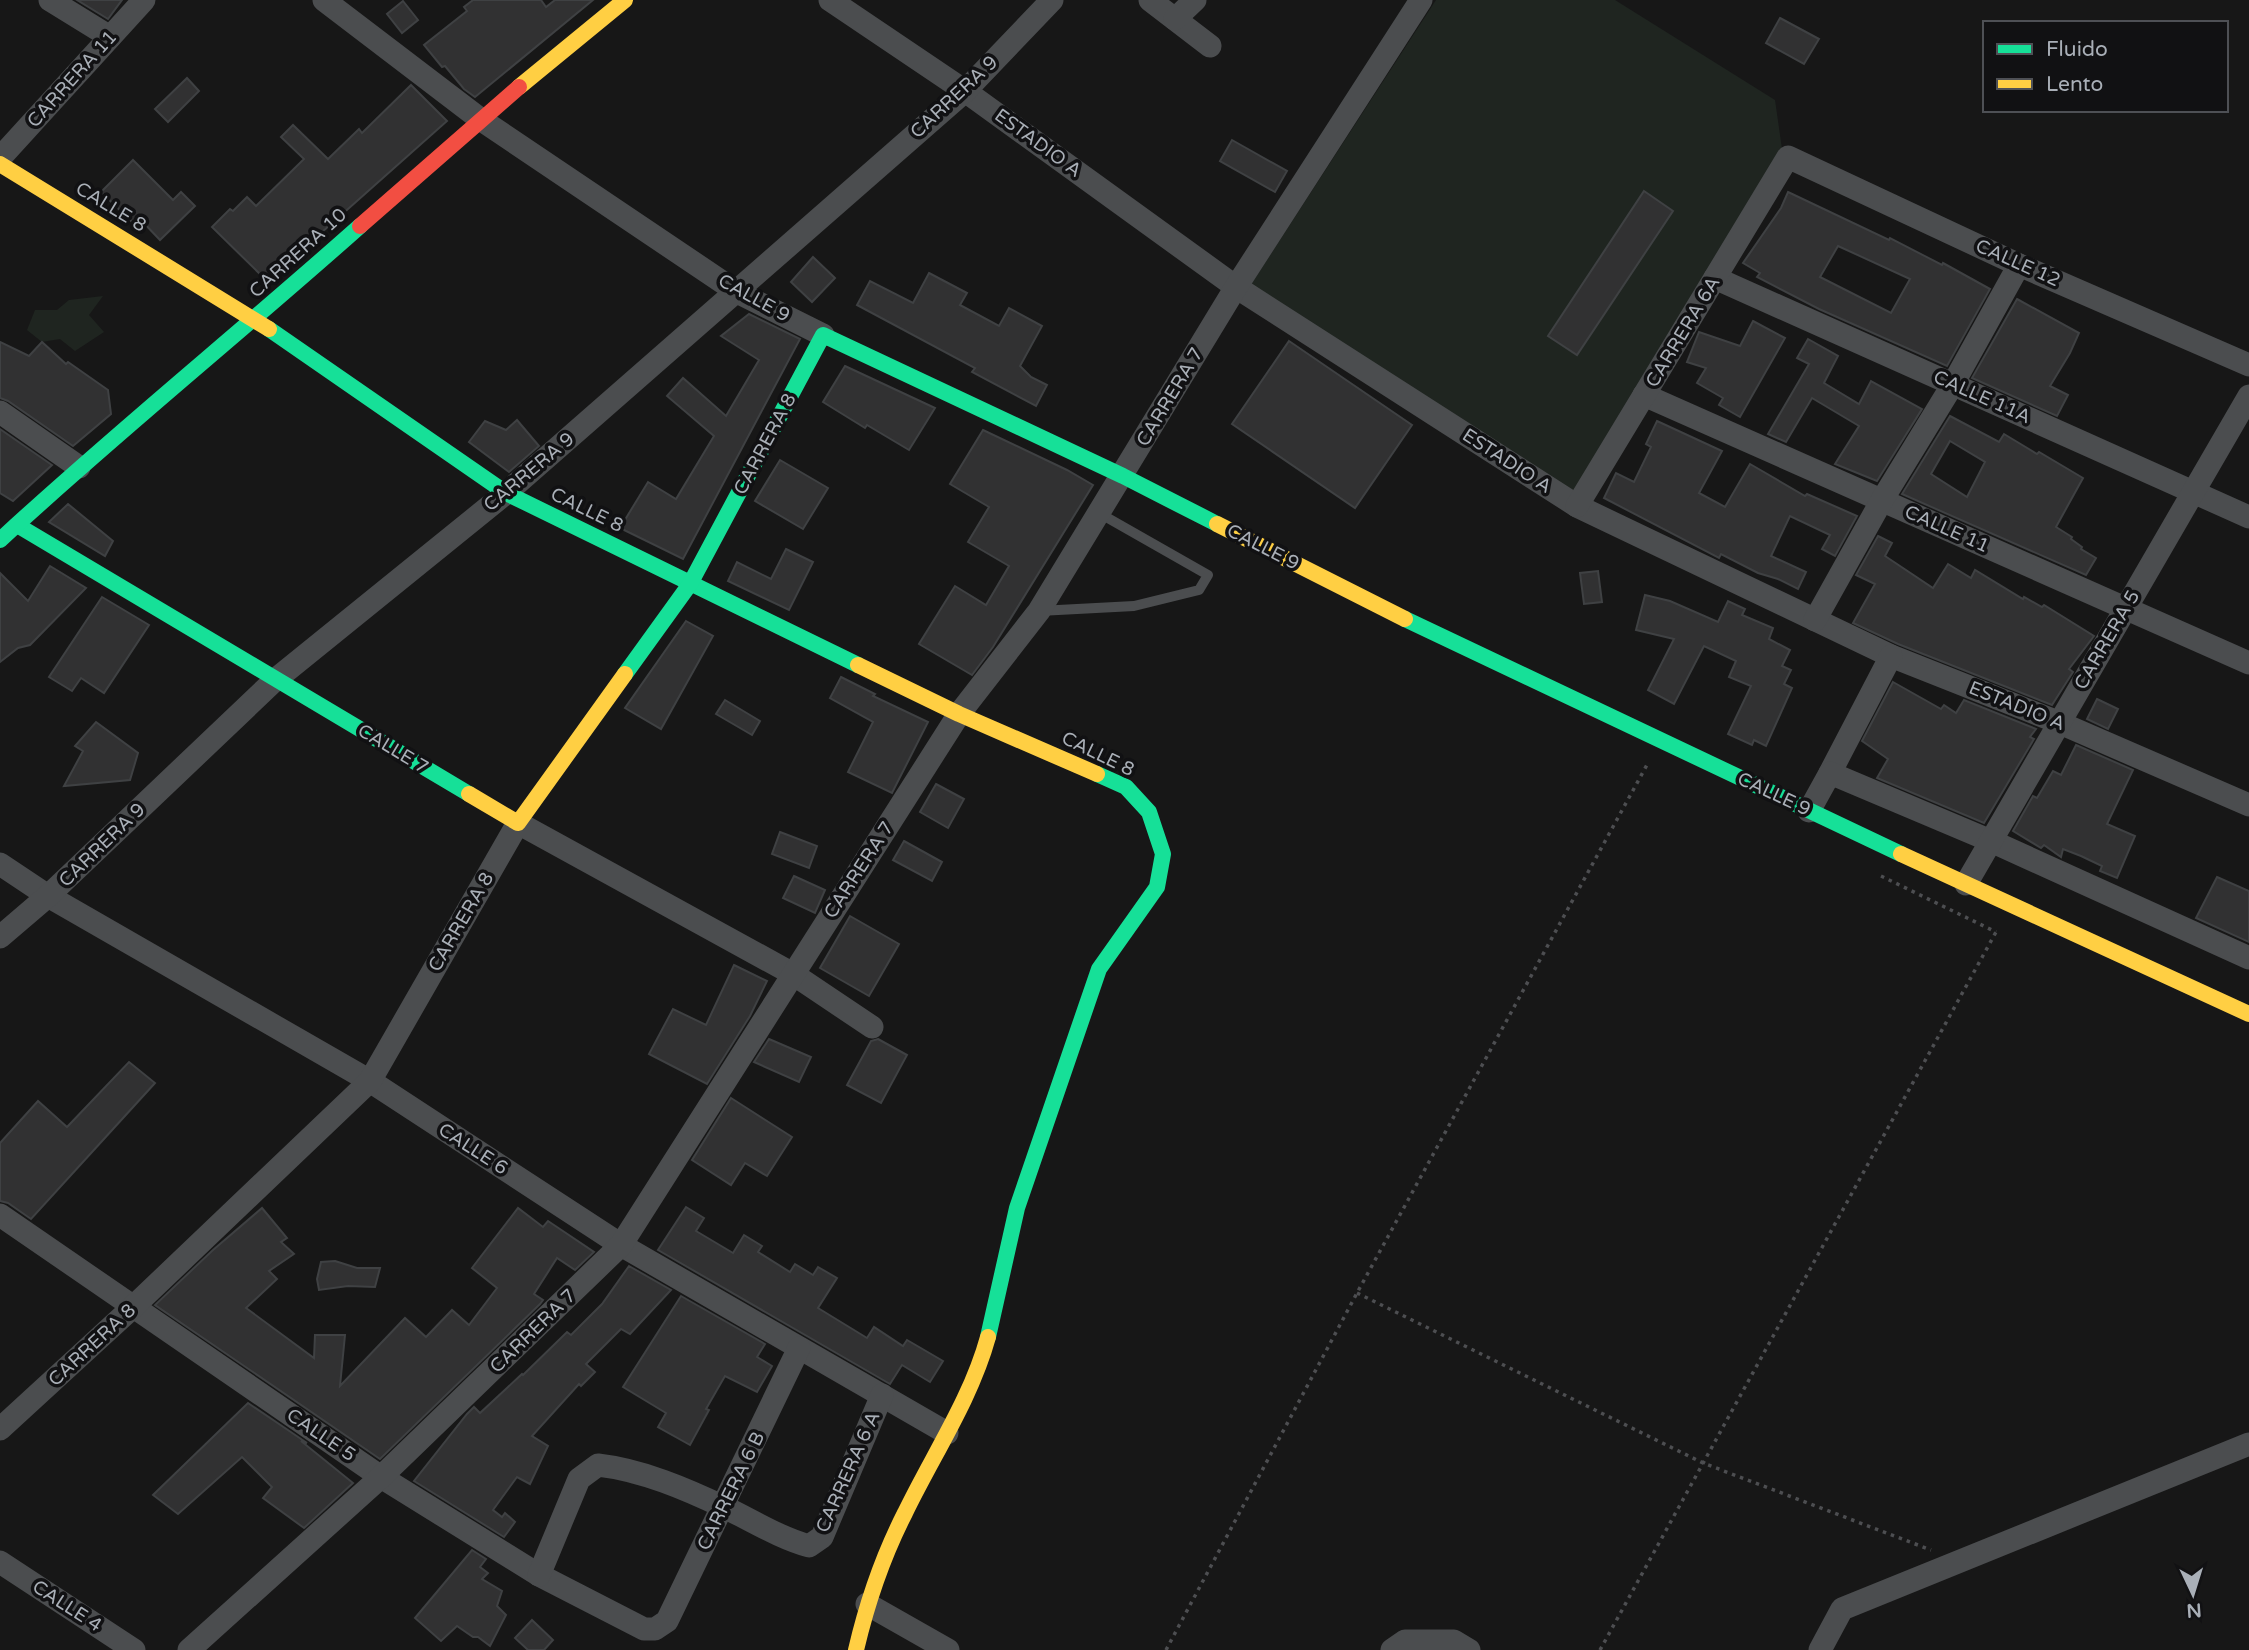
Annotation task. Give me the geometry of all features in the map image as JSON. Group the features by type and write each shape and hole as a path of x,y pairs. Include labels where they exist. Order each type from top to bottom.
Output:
{"street":[{"path":"50,0 110,37"},
{"name":"CARRERA 11","path":"0,158 144,0"},
{"name":"CALLE 9","path":"324,0 480,119 737,292 1122,476 1400,617 2011,906 2249,1014"},
{"name":"CARRERA 10","path":"6,526 255,319 480,119 625,0"},
{"name":"ESTADIO A","path":"830,0 965,91 1236,287 1577,506 1891,656 2060,723 2249,805"},
{"name":"CARRERA 9","path":"0,937 48,896 275,680 506,493 965,91 1052,0"},
{"path":"1150,0 1210,46"},
{"path":"1175,19 1195,0"},
{"name":"CARRERA 7","path":"189,1650 382,1477 621,1245 959,714 1039,611 1236,287 1421,0"},
{"name":"CALLE 12","path":"1788,157 2019,264 2249,365"},
{"name":"CARRERA 6A","path":"1577,506 1788,157"},
{"name":"CALLE 8","path":"0,164 255,319 506,493 959,714 1126,787 1149,812 1163,854 1157,887 1099,969 1017,1208 997,1305 980,1366 947,1433"},
{"path":"1815,620 1882,500 1953,384 2019,264"},
{"name":"CALLE 11A","path":"1715,278 2249,517"},
{"name":"CARRERA 8","path":"0,1430 370,1081 518,823 690,584 823,335"},
{"name":"CALLE 11","path":"1644,394 2249,663"},
{"name":"CARRERA 5","path":"1966,884 2249,396"},
{"path":"0,412 79,467"},
{"name":"CALLE 7","path":"6,526 518,823 793,974 872,1027"},
{"path":"1809,811 1891,656"},
{"path":"1830,773 1991,841 2249,958"},
{"name":"CALLE 6","path":"0,864 48,896 370,1081 621,1245 947,1433"},
{"name":"CALLE 5","path":"0,1215 382,1477 539,1575 644,1629 655,1629"},
{"name":"CARRERA 6 B","path":"655,1629 667,1621 799,1348"},
{"name":"CARRERA 6 A","path":"724,1507 792,1541 809,1546 822,1537 881,1395"},
{"path":"856,1650 867,1604 903,1516 947,1433"},
{"path":"1820,1650 1842,1609 2249,1444"},
{"path":"539,1575 579,1479 598,1465 626,1468 724,1507"},
{"name":"CALLE 4","path":"0,1562 134,1650"},
{"path":"867,1604 948,1650"},
{"path":"1392,1650 1405,1641 1454,1641 1469,1650"}],"lane":[{"path":"1039,611 1134,606 1199,590 1208,575 1099,513"}],"path":[{"path":"1166,1650 1357,1293 1648,762 1660,768"},
{"path":"1878,874 1996,932"},
{"path":"1600,1650 2011,906"},
{"path":"1357,1293 1703,1463 1959,1560"}],"shaded area":[{"path":"1436,0 1615,0 1775,100 1782,149 1575,496 1250,286"},
{"path":"103,296 89,315 104,332 75,351 60,339 42,342 27,330 35,310 57,310 69,300"}],"building":[{"path":"77,0 122,0 108,19"},
{"path":"473,0 541,0 546,7 555,0 593,0 475,97 464,89 445,66 442,67 424,45 467,11 464,7"},
{"path":"403,1 418,20 402,33 387,14"},
{"path":"1780,18 1819,39 1804,64 1766,43"},
{"path":"187,78 199,91 168,122 155,109"},
{"path":"411,85 447,121 267,281 212,227 247,197 256,206 304,159 281,137 293,125 328,159 359,129 362,133"},
{"path":"1232,140 1287,171 1275,192 1220,161"},
{"path":"133,160 173,200 181,192 195,206 160,240 140,219 133,223 101,192"},
{"path":"1644,191 1673,211 1577,355 1548,336"},
{"path":"1788,192 1889,240 1890,238 1942,265 1943,263 1990,289 1947,366 1819,309 1757,277 1760,273 1743,263 1781,208","holes":["1838,246 1910,279 1891,313 1820,277"]},
{"path":"813,257 835,278 812,302 791,282"},
{"path":"929,273 967,293 960,305 999,326 1009,308 1042,326 1020,366 1031,377 1047,385 1036,406 972,372 975,368 857,305 870,281 913,303"},
{"path":"2017,299 2079,333 2050,386 2068,395 2057,416 1972,378"},
{"path":"749,314 800,339 683,559 620,528 648,482 676,499 714,436 667,396 683,378 726,416 759,360 721,336"},
{"path":"1753,321 1785,338 1740,417 1719,405 1723,398 1697,383 1706,368 1687,362 1699,332 1740,346"},
{"path":"1808,339 1838,356 1824,383 1859,404 1871,381 1922,409 1877,481 1835,464 1859,426 1812,398 1786,442 1768,434 1809,364 1797,358"},
{"path":"1289,341 1412,425 1355,508 1232,424"},
{"path":"0,342 29,356 42,342 66,364 68,362 108,390 111,414 73,446 0,398"},
{"path":"845,366 935,408 909,450 867,425 865,428 823,402"},
{"path":"1950,416 1999,442 2004,434 2083,478 2056,527 2096,558 2086,575 1902,494","holes":["1950,441 1985,462 1967,497 1931,474"]},
{"path":"517,420 539,446 509,472 469,442 485,421 506,430"},
{"path":"1657,421 1722,451 1699,493 1725,507 1750,464 1805,496 1807,494 1857,516 1835,556 1822,549 1830,535 1790,516 1771,556 1806,572 1798,589 1721,554 1719,558 1604,498 1616,473 1634,482 1651,447 1646,444"},
{"path":"0,429 52,465 13,501 0,493"},
{"path":"983,430 1093,485 993,647 972,675 919,644 955,586 986,605 1009,566 968,542 989,507 950,484"},
{"path":"780,460 828,488 803,529 755,501"},
{"path":"68,504 113,541 105,556 49,522"},
{"path":"1878,536 1892,543 1885,556 1933,588 1948,564 1971,578 1975,570 2023,599 2024,597 2042,607 2044,605 2094,636 2069,669 2073,672 2052,705 1898,644 1853,623 1875,584 1856,575"},
{"path":"786,549 813,562 789,610 728,581 737,562 771,579"},
{"path":"50,566 86,588 30,645 18,648 0,662 0,573 28,601"},
{"path":"1598,571 1602,602 1584,604 1580,573"},
{"path":"1645,595 1670,601 1718,622 1728,601 1745,609 1742,615 1773,628 1769,639 1790,650 1782,666 1791,670 1784,684 1792,688 1766,746 1754,740 1752,745 1728,734 1751,686 1729,677 1736,661 1704,646 1674,704 1648,690 1674,639 1636,630"},
{"path":"102,597 149,625 104,693 81,678 72,691 49,677"},
{"path":"686,621 713,636 661,729 625,708"},
{"path":"841,677 875,694 873,696 928,722 892,793 848,772 873,722 830,698"},
{"path":"1893,682 1941,709 1944,705 1956,713 1964,700 2036,729 2030,737 2034,739 1984,823 1877,778 1888,759 1862,741"},
{"path":"2097,699 2118,709 2108,729 2087,719"},
{"path":"725,700 760,721 752,735 716,714"},
{"path":"96,722 138,753 130,780 64,786 83,751 75,746"},
{"path":"2076,745 2133,770 2107,824 2135,836 2117,878 2100,871 2102,866 2081,856 2063,849 2061,857 2044,845 2041,848 2013,831 2033,796 2037,798 2053,771 2061,775"},
{"path":"936,784 964,799 948,828 920,812"},
{"path":"780,832 817,846 809,868 772,854"},
{"path":"904,841 942,862 932,881 893,860"},
{"path":"794,876 825,890 815,913 783,898"},
{"path":"2217,877 2249,891 2249,942 2196,918"},
{"path":"850,916 899,944 869,996 820,968"},
{"path":"734,965 767,981 750,1016 707,1084 649,1054 673,1009 706,1025"},
{"path":"769,1039 811,1057 799,1082 754,1062"},
{"path":"878,1039 907,1055 881,1103 847,1085 871,1041"},
{"path":"129,1062 155,1083 31,1219 8,1203 0,1201 0,1143 38,1101 67,1127"},
{"path":"731,1098 792,1137 767,1176 745,1163 731,1185 692,1160"},
{"path":"686,1207 704,1218 696,1231 733,1253 744,1235 762,1246 758,1252 790,1272 795,1264 813,1275 818,1267 837,1278 818,1308 867,1338 874,1327 903,1346 907,1340 943,1361 930,1382 902,1365 890,1384 658,1250"},
{"path":"262,1208 287,1238 281,1242 294,1254 269,1271 277,1279 246,1308 314,1358 315,1335 345,1335 340,1386 405,1318 426,1337 452,1310 469,1325 497,1288 472,1268 518,1208 543,1227 548,1221 594,1252 575,1270 557,1258 534,1294 543,1300 540,1304 380,1459 155,1305"},
{"path":"335,1261 357,1268 380,1268 375,1287 348,1286 319,1290 317,1279 321,1262"},
{"path":"629,1266 671,1290 630,1334 621,1329 586,1364 595,1372 581,1386 579,1384 532,1436 548,1446 530,1484 517,1477 493,1510 502,1517 505,1513 515,1522 504,1537 414,1481 474,1407 480,1413 567,1332 571,1335 602,1304"},
{"path":"681,1296 765,1344 757,1357 772,1366 757,1392 725,1376 690,1445 658,1427 666,1413 623,1387"},
{"path":"248,1403 307,1443 301,1441 353,1483 304,1528 263,1498 272,1487 242,1457 178,1514 153,1495"},
{"path":"472,1550 486,1559 480,1567 488,1573 482,1579 502,1591 497,1606 506,1615 490,1646 457,1626 441,1641 415,1618"},
{"path":"532,1620 553,1640 544,1650 528,1650 515,1638"}],"traffic: fast":[{"path":"0,540 360,226"},
{"path":"269,329 506,493 858,665"},
{"path":"625,674 690,584 823,335 1123,476 1217,524"},
{"path":"17,525 469,794"},
{"path":"1405,619 1901,854"},
{"path":"988,1337 1017,1208 1099,969 1157,887 1163,854 1149,812 1126,787 1097,774"}],"traffic: slow":[{"path":"519,87 625,0"},
{"path":"0,164 269,329"},
{"path":"1217,524 1405,619"},
{"path":"858,665 959,714 1097,774"},
{"path":"469,794 518,823 625,674"},
{"path":"1901,854 2249,1014"},
{"path":"856,1650 871,1597 897,1529 962,1405 988,1337"}],"traffic: jam":[{"path":"360,226 519,87"}]}
